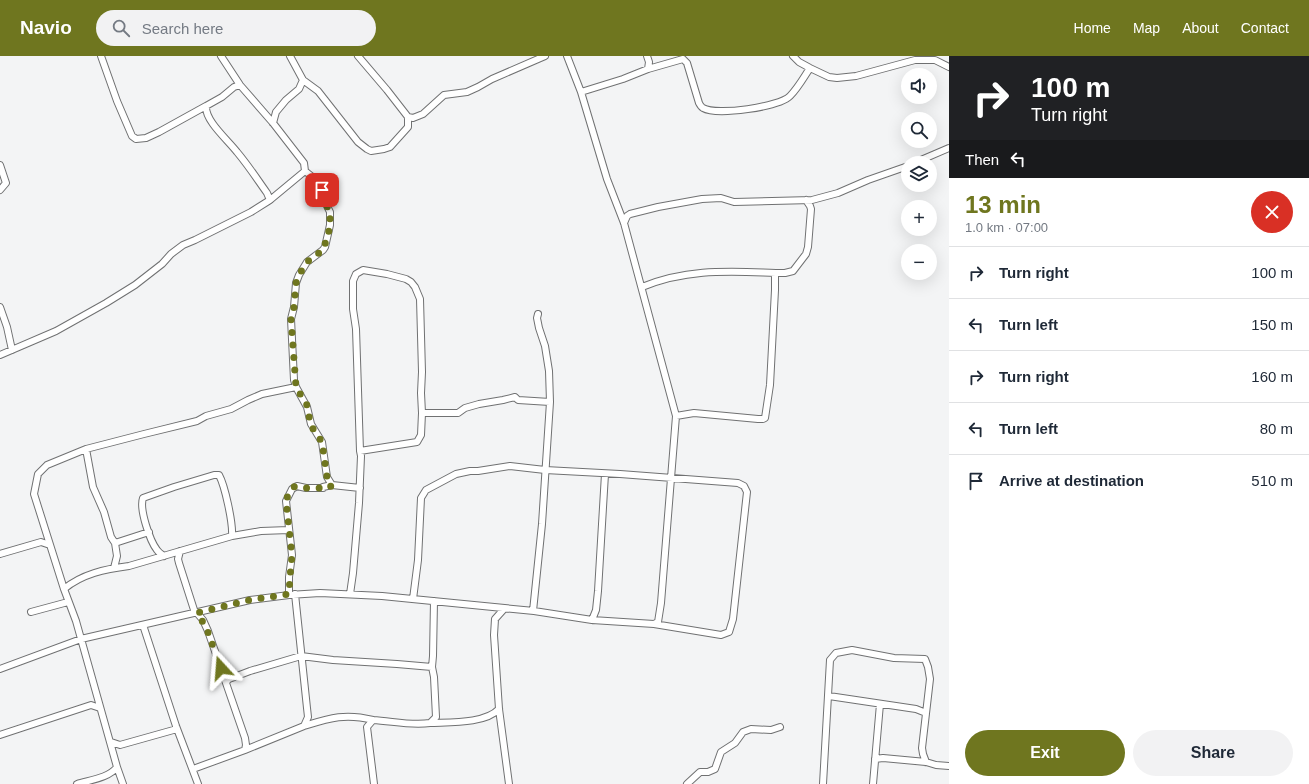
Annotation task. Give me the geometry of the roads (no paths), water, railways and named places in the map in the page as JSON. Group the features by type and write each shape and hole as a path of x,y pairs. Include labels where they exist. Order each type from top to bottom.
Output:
{"street":[{"path":"101,56 117,101 132,136 136,138 146,138 159,132 222,97 234,87 240,85"},
{"path":"221,56 240,85 273,123 304,164 305,171 315,179 322,190 330,212 330,225 325,247 307,262 296,283 294,307 291,319 296,387 308,407 310,424 322,442 327,477 332,486"},
{"path":"290,56 303,80 318,91 358,142 371,151 384,149 390,146 408,127 408,117 358,56"},
{"path":"408,117 413,118 422,114 444,95 467,92 492,78 545,56"},
{"path":"567,56 581,92 607,179 624,223 676,416 661,603 658,622 654,624"},
{"path":"647,56 649,62 648,69"},
{"path":"581,92 690,56"},
{"path":"793,56 799,62 810,68 829,76 843,78 915,60 935,60 949,67"},
{"path":"683,59 687,63 699,103 703,108 711,110 758,108 769,106 788,98 810,68"},
{"path":"273,123 276,112 286,100 299,89 303,80"},
{"path":"206,106 207,114 227,141 237,150 267,193 270,200"},
{"path":"930,156 949,148"},
{"path":"0,165 6,183 0,190"},
{"path":"624,223 627,216 630,214 690,201 714,198 721,198 734,202 806,200 829,196 901,169"},
{"path":"0,356 56,331 106,303 162,264 182,245 251,212 270,200 305,171"},
{"path":"642,287 682,275 697,273 785,273 793,271 806,254 808,247 811,209 806,200"},
{"path":"350,594 360,488 361,456 360,451 356,329 353,309 353,281 358,272 363,270 406,279 415,287 420,299 422,413 421,436 417,442 360,451"},
{"path":"676,416 694,413 758,420 765,418 770,385 775,273"},
{"path":"0,307 7,327 12,350"},
{"path":"533,611 542,524 550,402 549,371 545,346 537,318 538,314"},
{"path":"122,784 76,621 68,602 34,494 38,474 47,465 86,449 197,421 206,416 231,409 262,394 296,387"},
{"path":"422,413 458,413 465,408 479,404 515,397 518,400 550,402"},
{"path":"86,449 93,487 115,543 117,556 114,568"},
{"path":"0,667 81,639 250,600 292,594 350,594 413,599 434,600 504,609 533,611 592,620 654,624 721,635 728,632 733,619 747,502 746,488 741,484 545,470 510,466 456,474 426,490 421,498 418,560 413,599"},
{"path":"164,556 159,554 156,549 144,519 143,498 217,474 220,478 230,511 232,536"},
{"path":"592,620 596,610 598,591 606,474"},
{"path":"304,726 308,717 290,577 292,555 286,501 292,489 296,486 306,488 323,488 332,486 360,488"},
{"path":"64,589 74,581 99,571 129,566 232,536 261,531 289,530"},
{"path":"115,543 149,532"},
{"path":"0,554 40,542 50,545"},
{"path":"153,559 156,549"},
{"path":"180,551 178,559 196,613 206,627 226,680 245,738 245,750"},
{"path":"171,554 178,559"},
{"path":"434,600 432,667 438,720"},
{"path":"31,612 68,602"},
{"path":"489,607 495,619 494,635 499,709 509,784"},
{"path":"495,619 504,609"},
{"path":"143,625 177,728 198,784"},
{"path":"823,784 824,749 831,659 836,653 852,650 894,658 925,659 930,673 922,748 926,762"},
{"path":"226,680 250,671 301,656 333,660 432,667"},
{"path":"0,734 63,715 91,704 97,695"},
{"path":"829,696 925,710"},
{"path":"91,704 100,708"},
{"path":"873,784 880,704"},
{"path":"193,769 304,726 329,718 347,716 410,724 430,724 438,720 480,719 491,716 499,709"},
{"path":"491,716 500,720"},
{"path":"362,718 367,727 374,784"},
{"path":"367,727 373,720"},
{"path":"111,742 120,745 177,728"},
{"path":"687,784 700,772 708,772 715,769 721,752 735,743 743,732 750,729 771,730 780,728"},
{"path":"875,759 883,758 926,762 936,765 949,766"},
{"path":"77,784 107,775 113,772 117,767"}]}
